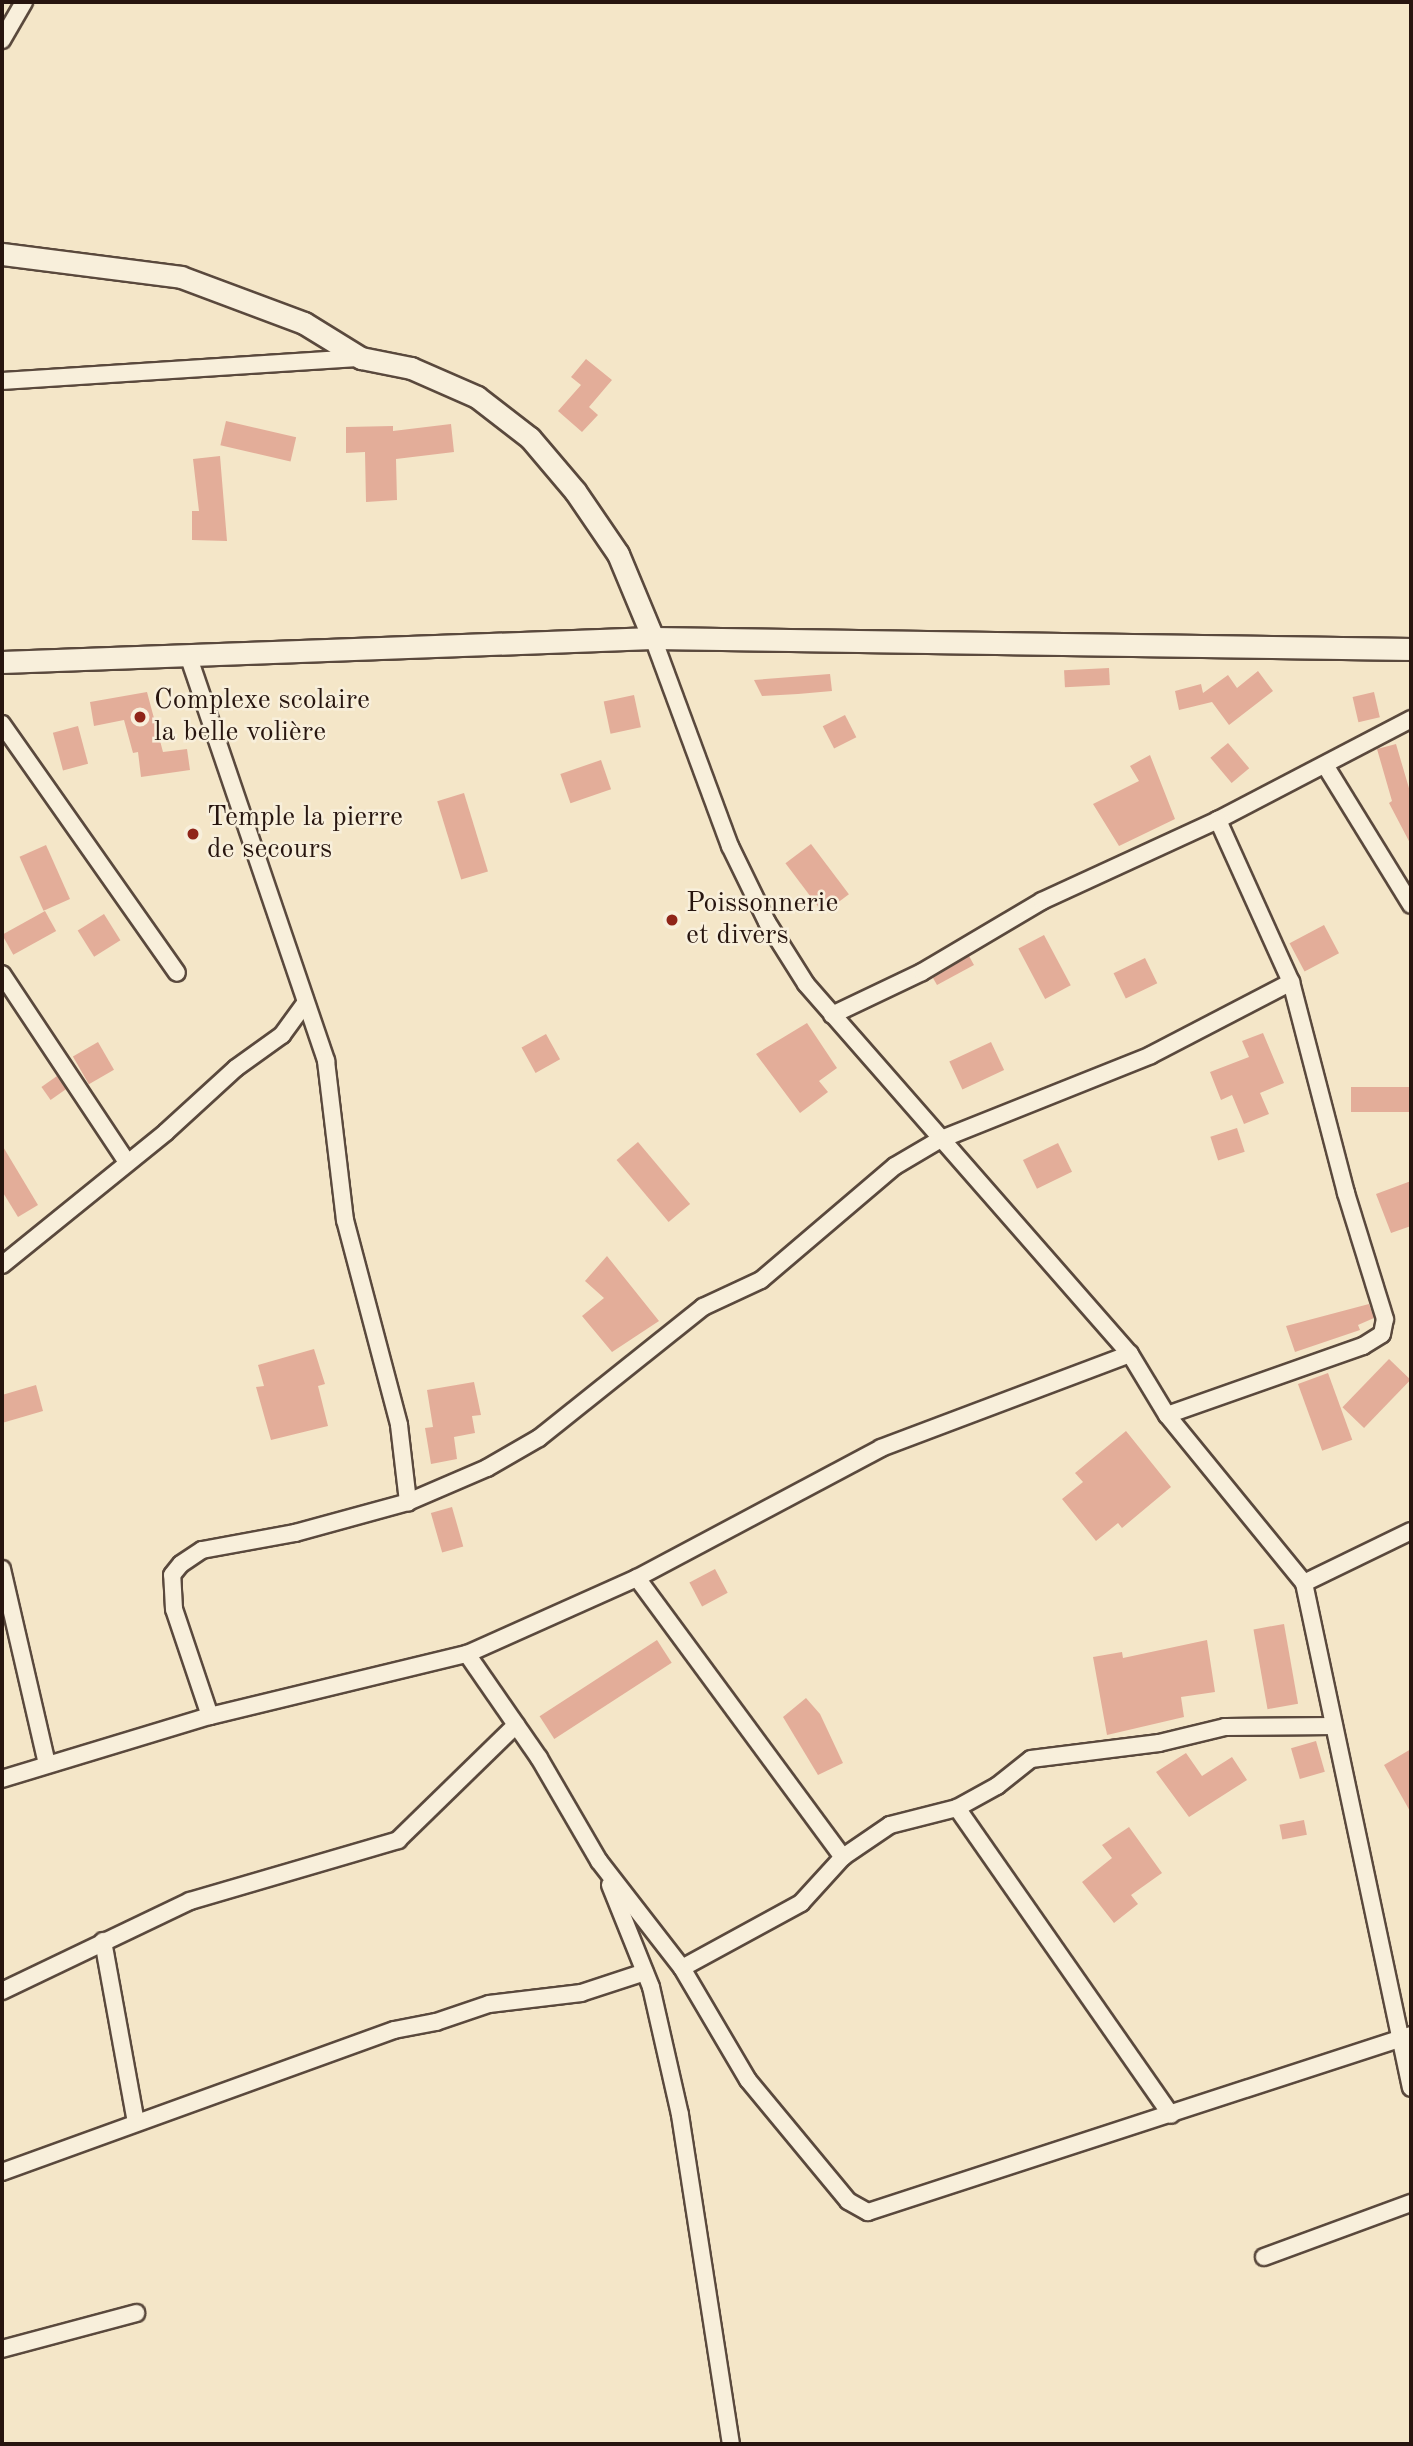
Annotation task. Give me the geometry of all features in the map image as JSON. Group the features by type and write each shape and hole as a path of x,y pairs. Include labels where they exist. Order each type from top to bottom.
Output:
{"street":[{"path":"2,40 24,2"},
{"path":"2,254 181,277 241,296 303,323 361,359"},
{"path":"2,381 361,359 411,368 477,397 530,438 575,491 618,554 653,638 730,846 767,922 806,984 939,1140 1130,1354 1167,1415 1304,1583 1406,2038 1411,2088"},
{"path":"2,662 653,638 1411,649"},
{"path":"188,655 326,1062 345,1220 399,1425 408,1502"},
{"path":"832,1015 922,972 1042,901 1218,820 1411,719"},
{"path":"2,724 177,973"},
{"path":"1325,765 1411,905"},
{"path":"1167,1415 1363,1346 1382,1334 1381,1305 1346,1193 1291,982 1218,820"},
{"path":"2,974 127,1162"},
{"path":"210,1716 174,1609 172,1574 181,1564 202,1550 295,1533 408,1502 487,1468 539,1438 703,1307 761,1280 859,1193 939,1140 1151,1055 1291,982"},
{"path":"2,1265 236,1068 282,1035 305,1003"},
{"path":"2,1779 210,1716 467,1654 637,1578 881,1448 1130,1354"},
{"path":"1304,1583 1411,1531"},
{"path":"2,1569 47,1764"},
{"path":"637,1578 844,1857"},
{"path":"467,1654 516,1725 599,1861 682,1968 748,2080 848,2201 868,2212 1406,2038"},
{"path":"2,1991 190,1901 398,1840 516,1725"},
{"path":"682,1968 801,1903 844,1857 890,1825 957,1808 997,1786 1031,1759 1159,1743 1225,1727 1334,1726"},
{"path":"957,1808 1171,2115"},
{"path":"599,1861 645,1972 680,2115 731,2444"},
{"path":"103,1941 136,2122"},
{"path":"2,2172 394,2030 436,2022 489,2004 581,1993 645,1972"},
{"path":"1264,2257 1411,2203"},
{"path":"2,2349 136,2313"}],"building":[{"path":"586,359 612,380 589,407 598,415 582,432 558,411 581,385 571,377"},
{"path":"226,421 296,437 291,462 220,445"},
{"path":"451,424 454,452 396,459 397,500 366,502 365,452 346,453 346,427 393,426 393,431"},
{"path":"220,456 227,541 192,540 192,511 199,511 193,459"},
{"path":"1109,668 1110,685 1065,687 1064,670"},
{"path":"1258,671 1273,691 1229,725 1212,702 1179,710 1175,691 1201,684 1203,693 1228,675 1237,688"},
{"path":"830,674 832,691 798,694 762,696 754,680"},
{"path":"147,692 163,752 187,749 190,770 141,777 138,752 133,753 124,720 94,726 90,702"},
{"path":"1374,692 1380,717 1358,722 1353,697"},
{"path":"634,695 641,727 611,734 604,701"},
{"path":"845,715 856,737 834,749 823,726"},
{"path":"78,726 88,764 63,770 53,733"},
{"path":"1228,743 1249,768 1232,783 1210,758"},
{"path":"1396,744 1411,795 1411,845 1389,803 1392,801 1377,749"},
{"path":"1150,755 1175,819 1119,846 1093,804 1139,781 1130,766"},
{"path":"601,760 611,789 570,803 560,774"},
{"path":"464,793 488,871 461,880 437,801"},
{"path":"811,844 849,894 823,914 785,863"},
{"path":"46,845 70,899 44,911 20,857"},
{"path":"45,911 56,931 13,955 2,935"},
{"path":"104,914 120,940 94,957 78,930"},
{"path":"1324,925 1339,953 1305,972 1290,943"},
{"path":"1044,935 1071,985 1045,999 1018,949"},
{"path":"969,956 974,965 937,985 933,978"},
{"path":"1145,958 1157,983 1126,999 1114,973"},
{"path":"807,1023 837,1068 819,1081 828,1092 800,1113 756,1054"},
{"path":"1263,1033 1284,1083 1260,1093 1269,1114 1244,1124 1232,1095 1221,1100 1210,1072 1249,1057 1242,1041"},
{"path":"546,1034 560,1059 536,1073 522,1048"},
{"path":"98,1042 114,1070 89,1084 73,1056"},
{"path":"991,1042 1004,1070 962,1090 949,1061"},
{"path":"57,1076 66,1089 51,1100 41,1087"},
{"path":"1351,1087 1411,1087 1411,1112 1351,1112"},
{"path":"1237,1128 1245,1152 1218,1160 1210,1137"},
{"path":"638,1142 690,1204 669,1222 617,1160"},
{"path":"1058,1143 1072,1172 1037,1189 1023,1160"},
{"path":"2,1145 38,1205 18,1217 2,1191"},
{"path":"1411,1181 1411,1226 1391,1233 1376,1194"},
{"path":"607,1256 659,1321 612,1352 582,1316 604,1298 585,1281"},
{"path":"1369,1304 1374,1318 1358,1325 1360,1330 1295,1352 1286,1326"},
{"path":"314,1349 325,1384 318,1386 328,1426 271,1440 256,1387 264,1386 258,1365"},
{"path":"1389,1359 1411,1380 1364,1428 1342,1407"},
{"path":"1328,1373 1352,1440 1322,1451 1298,1384"},
{"path":"474,1382 481,1415 472,1416 475,1433 454,1437 457,1459 431,1464 425,1428 433,1427 427,1390"},
{"path":"36,1385 43,1411 2,1423 2,1395"},
{"path":"1126,1431 1171,1487 1122,1528 1118,1523 1096,1541 1062,1499 1083,1482 1075,1473"},
{"path":"452,1507 463,1546 442,1552 431,1513"},
{"path":"715,1569 728,1593 702,1606 689,1583"},
{"path":"1284,1624 1298,1704 1268,1709 1253,1629"},
{"path":"657,1640 672,1663 554,1739 540,1716"},
{"path":"1207,1640 1215,1692 1181,1697 1184,1717 1107,1735 1093,1657 1122,1652 1123,1658"},
{"path":"806,1698 820,1714 843,1763 818,1775 783,1717"},
{"path":"1316,1741 1325,1772 1300,1779 1291,1748"},
{"path":"1411,1749 1411,1813 1384,1765"},
{"path":"1186,1753 1202,1776 1232,1757 1247,1780 1189,1817 1156,1772"},
{"path":"1304,1820 1307,1835 1282,1839 1279,1825"},
{"path":"1129,1827 1162,1873 1131,1895 1138,1904 1114,1923 1082,1882 1112,1858 1102,1845"}],"place":[{"name":"Complexe scolaire la belle volière","path":"140,717"},
{"name":"Temple la pierre de secours","path":"193,834"},
{"name":"Poissonnerie et divers","path":"672,920"}]}
